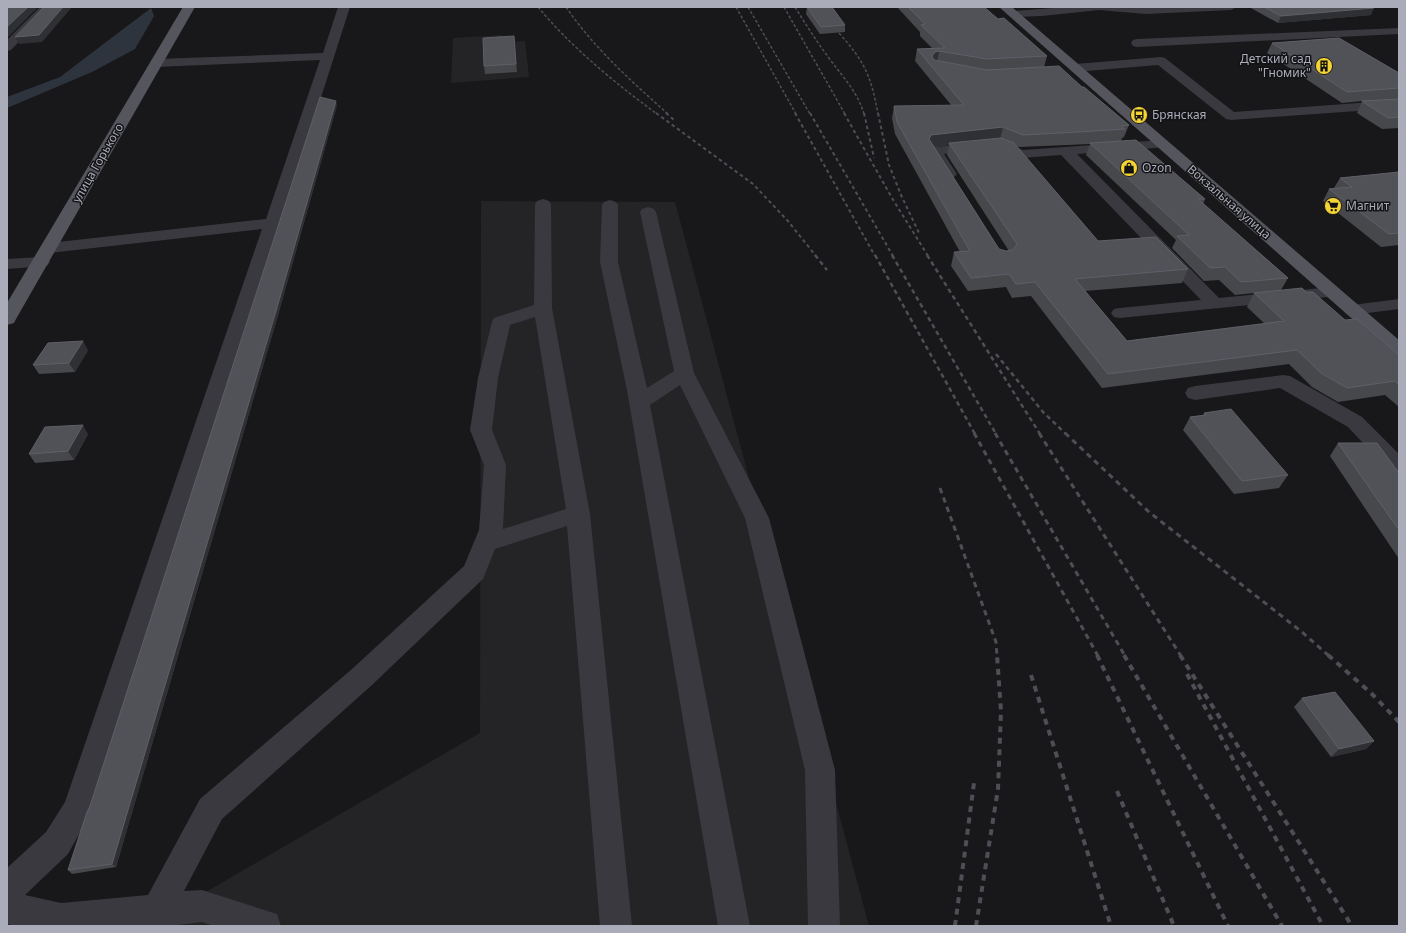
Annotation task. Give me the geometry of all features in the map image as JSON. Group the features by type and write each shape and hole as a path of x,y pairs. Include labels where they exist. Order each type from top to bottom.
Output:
{"main road":[{"name":"улица Горького","path":"7,319 189,7"},
{"name":"Вокзальная улица","path":"1009,10 1072,70 1162,144 1399,350"}],"street":[{"path":"7,47 46,7"},
{"path":"7,890 57,843 78,809 271,223 344,7"},
{"path":"1009,10 1049,12 1099,7 1146,11 1231,7"},
{"path":"1194,9 1214,21"},
{"path":"1228,30 1241,38"},
{"path":"1399,31 1137,43 1231,116 1399,104"},
{"path":"156,63 327,56"},
{"path":"1072,70 1161,61"},
{"path":"956,184 935,151 1000,145 1021,154 1162,144"},
{"path":"1065,151 1215,304"},
{"path":"543,204 543,308 578,514 616,926"},
{"path":"610,205 609,262 639,404 734,926"},
{"path":"648,212 684,373 757,518 820,770 824,926"},
{"path":"7,264 45,255 271,223"},
{"path":"1120,313 1332,292"},
{"path":"1352,310 1399,304"},
{"path":"155,918 211,809 362,677 474,572 491,530 496,465 481,430 488,378 501,322 543,308"},
{"path":"639,404 684,373"},
{"path":"1196,393 1283,381 1355,422 1399,467"},
{"path":"486,543 578,514"},
{"path":"7,908 61,920 155,918 202,906 265,926"}],"shaded area":[{"path":"151,8 154,16 135,49 92,72 7,108 7,97 60,77"},
{"path":"502,35 503,42 525,41 529,77 451,83 453,38"},
{"path":"481,201 675,202 869,926 147,926 480,733"}],"building":[{"path":"7,7 28,7 7,27"},
{"path":"44,7 63,7 39,35 15,37"},
{"path":"807,7 832,7 845,25 821,27"},
{"path":"908,7 984,7 998,19 1004,18 1047,56 987,59 939,51 935,52 932,56 934,60 987,70 1059,66 1082,87 1084,87 1129,125 1121,126 1125,129 1023,135 1003,127 931,135 929,139 999,249 1006,251 1013,250 1017,244 949,143 1001,138 1014,143 1098,241 1156,237 1188,269 1075,279 1127,341 1284,321 1254,293 1302,288 1306,292 1313,292 1345,320 1357,319 1399,355 1399,385 1395,381 1347,388 1321,373 1297,350 1108,374 1035,282 1016,284 1009,274 971,278 954,252 970,251 897,122 894,106 964,105 917,49 945,48 921,25 925,24"},
{"path":"1264,7 1372,7 1374,8 1281,16"},
{"path":"514,36 516,64 484,66 483,38"},
{"path":"1339,38 1399,73 1399,88 1347,92 1272,43"},
{"path":"320,97 336,101 276,311 112,864 68,870 90,806"},
{"path":"1399,99 1399,117 1388,118 1362,101"},
{"path":"1136,140 1205,199 1198,199 1288,278 1241,282 1225,267 1210,268 1177,236 1189,235 1090,143"},
{"path":"1399,172 1399,233 1389,234 1329,189 1352,187 1340,178"},
{"path":"83,341 69,363 33,365 48,343"},
{"path":"1231,409 1288,475 1242,481 1190,417 1206,415 1204,413"},
{"path":"83,425 68,451 29,454 45,427"},
{"path":"1338,443 1377,443 1399,473 1399,530"},
{"path":"1335,692 1374,741 1339,749 1302,698"}],"railway":[{"path":"538,7 551,22 594,64 657,114"},
{"path":"566,7 601,50 668,114"},
{"path":"736,7 796,114"},
{"path":"748,7 810,114"},
{"path":"784,7 845,114"},
{"path":"795,7 822,48 848,82 857,97 864,114"},
{"path":"839,33 848,43 866,70 873,89 878,114"},
{"path":"656,113 753,184 787,220 816,256"},
{"path":"666,113 674,120"},
{"path":"795,113 875,256"},
{"path":"810,113 893,256"},
{"path":"844,113 892,198 928,256"},
{"path":"864,113 874,158"},
{"path":"878,113 889,165 919,233"},
{"path":"815,255 827,270"},
{"path":"875,255 975,434"},
{"path":"892,255 996,434"},
{"path":"927,255 1040,434"},
{"path":"996,354 1043,412 1066,434"},
{"path":"974,433 1098,656"},
{"path":"995,433 1125,656"},
{"path":"1039,433 1181,656"},
{"path":"1065,433 1149,512 1302,632 1329,656"},
{"path":"940,488 996,642 997,656"},
{"path":"976,926 998,789 1001,711 997,655"},
{"path":"1097,655 1228,926"},
{"path":"1124,655 1282,926"},
{"path":"1180,655 1352,926"},
{"path":"1328,655 1372,694 1399,722"},
{"path":"1187,674 1323,926"},
{"path":"1031,675 1111,926"},
{"path":"955,926 974,783"},
{"path":"1117,791 1174,926"}],"place":[{"name":"Детский сад \"Гномик\"","path":"1324,66"},
{"name":"Брянская","path":"1139,115"},
{"name":"Ozon","path":"1129,168"},
{"name":"Магнит","path":"1333,206"}]}
